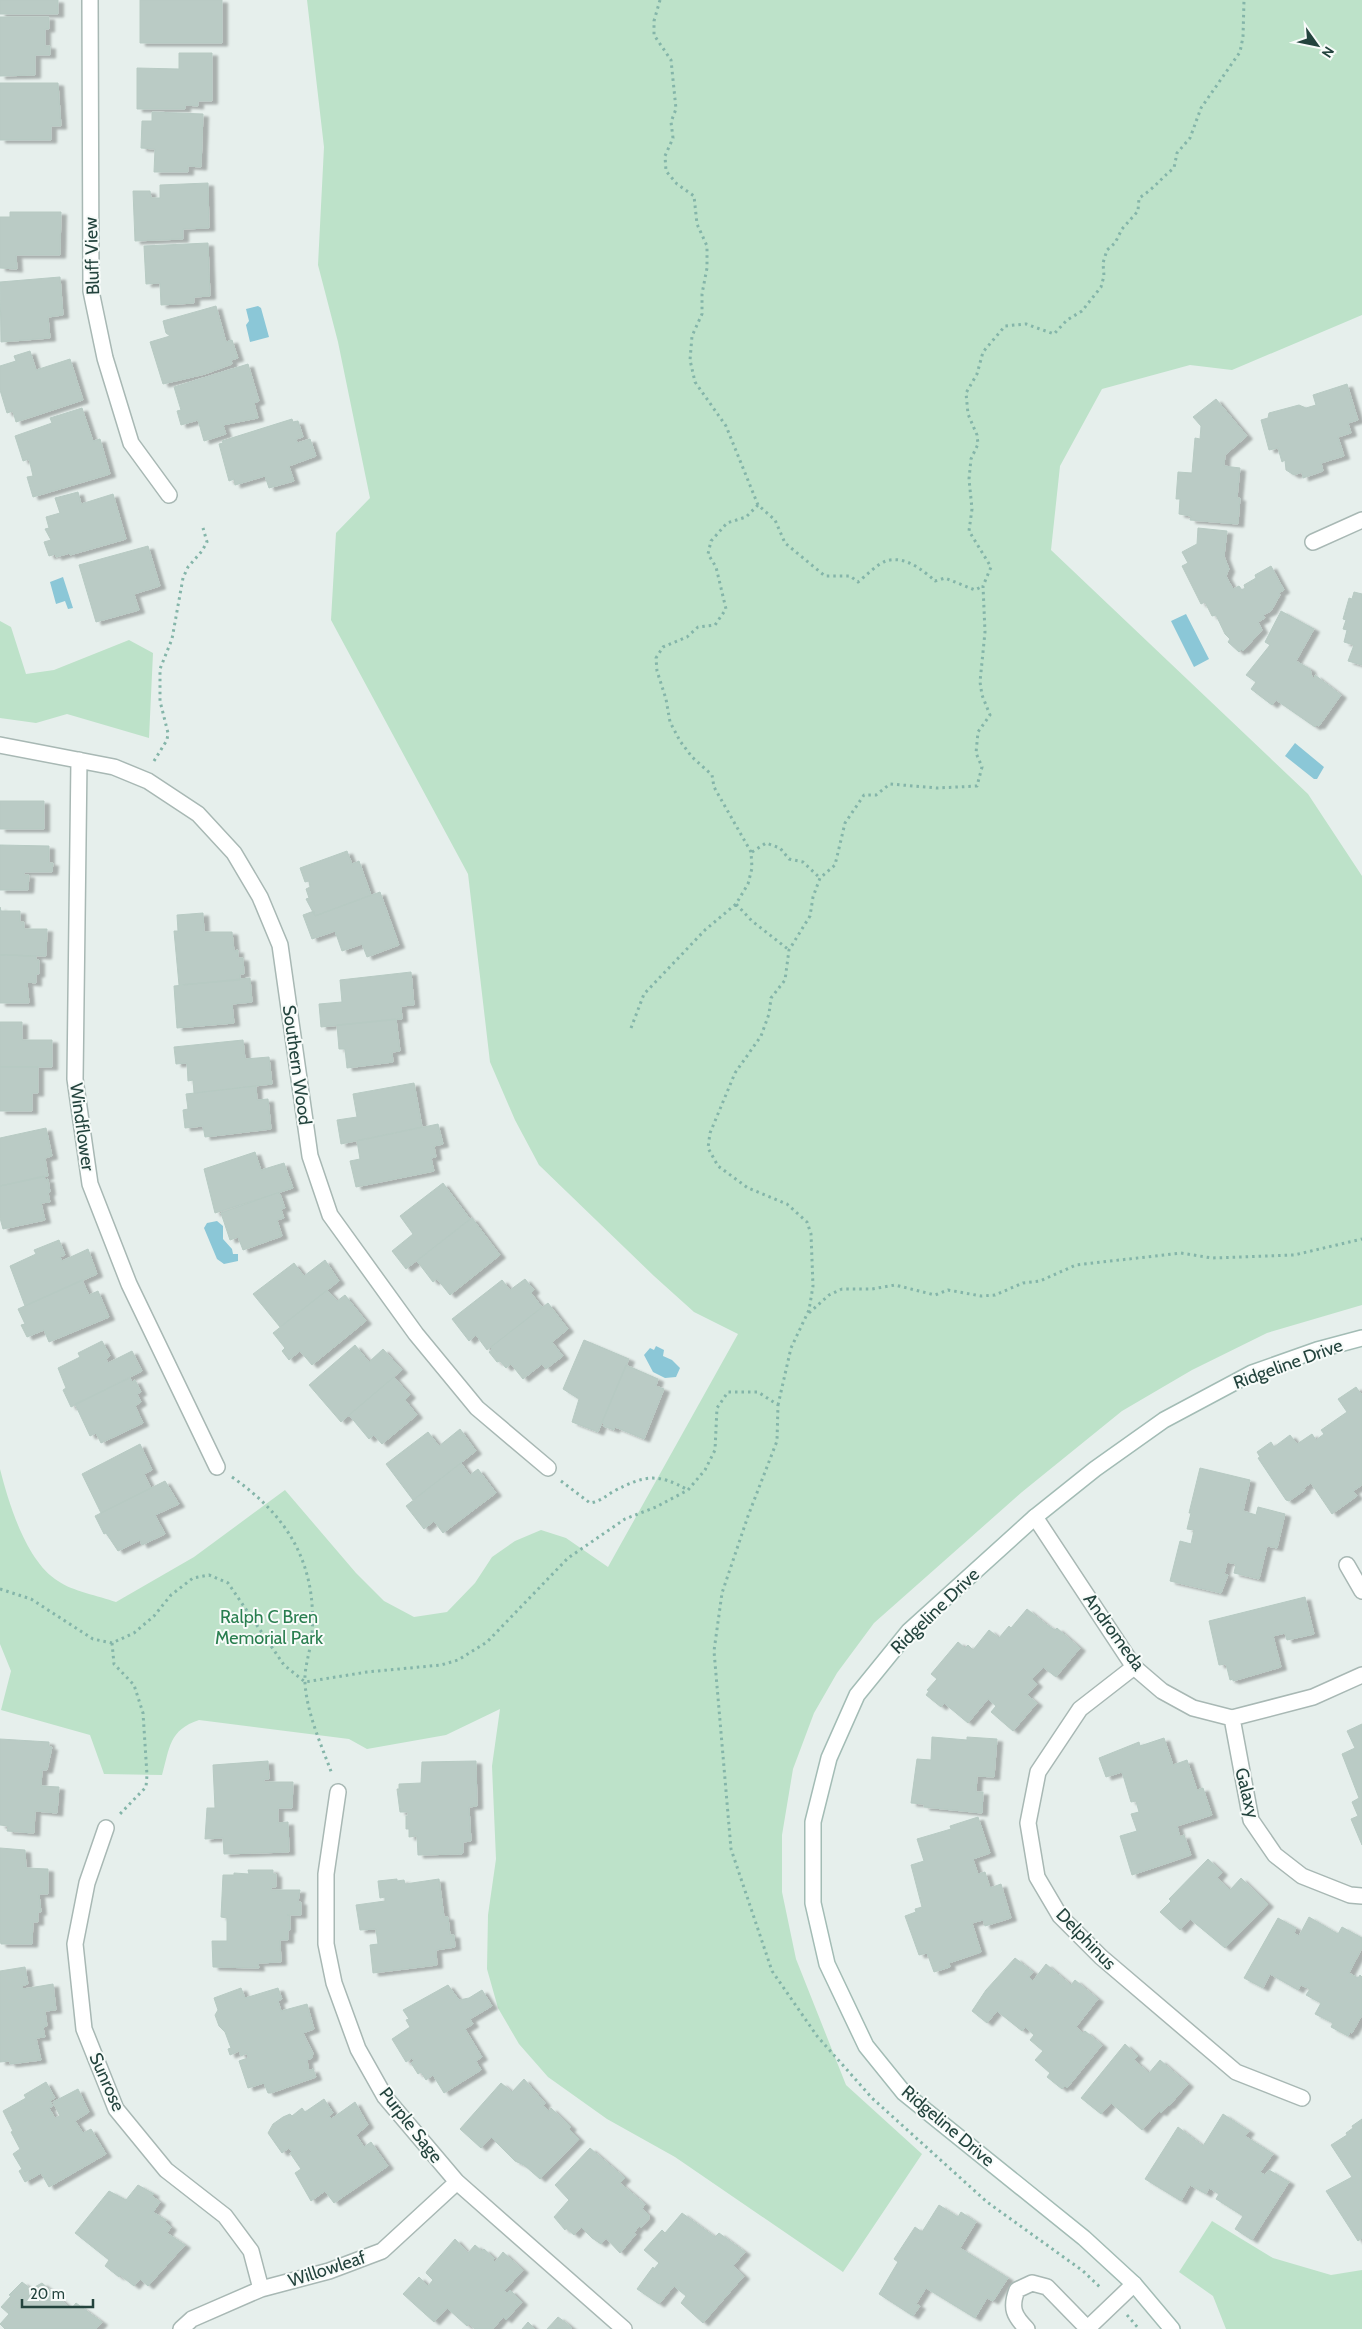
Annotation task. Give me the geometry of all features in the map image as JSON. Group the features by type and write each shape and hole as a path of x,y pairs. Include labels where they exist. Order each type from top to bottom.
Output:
{"street":[{"name":"Bluff View","path":"90,0 91,292 105,358 131,443 169,495"},
{"path":"1313,542 1362,520"},
{"name":"Southern Wood","path":"0,745 114,767 148,782 174,796 198,814 234,853 260,897 280,945 310,1156 330,1215 416,1334 477,1408 548,1468"},
{"name":"Windflower","path":"79,760 75,1079 90,1184 129,1284 217,1467"},
{"name":"Ridgeline Drive","path":"1172,2329 1134,2284 1084,2238 904,2092 866,2046 827,1964 813,1903 813,1822 829,1758 857,1696 909,1631 1035,1517 1095,1469 1164,1420 1252,1373 1317,1350 1362,1338"},
{"name":"Andromeda","path":"1035,1517 1134,1667 1162,1691 1193,1708 1232,1718 1313,1697 1362,1675"},
{"path":"1347,1565 1362,1591"},
{"name":"Delphinus","path":"1134,1667 1080,1709 1038,1772 1028,1823 1037,1877 1060,1916 1100,1957 1236,2072 1302,2098"},
{"name":"Galaxy","path":"1232,1718 1251,1820 1275,1856 1302,1876 1350,1895 1362,1896"},
{"name":"Purple Sage","path":"338,1792 326,1874 326,1944 334,1983 358,2049 385,2097 456,2182 624,2329"},
{"name":"Sunrose","path":"106,1828 86,1883 75,1944 84,2028 116,2110 166,2170 225,2216 251,2251 262,2289"},
{"name":"Willowleaf","path":"181,2329 192,2319 262,2289 329,2271 382,2251 456,2182"},
{"path":"1027,2329 1015,2316 1012,2303 1017,2290 1032,2283 1047,2287 1088,2329 1134,2284"}],"path":[{"path":"660,0 654,21 654,35 671,60 676,109 672,122 673,138 665,156 666,171 677,184 694,196 697,224 707,246 707,268 702,294 702,314 692,336 690,360 695,382 726,426 758,504 775,520 786,543 825,576 850,576 858,582 885,561 898,560 922,570 935,581 946,578 975,590 983,586"},
{"path":"1115,2302 1083,2271 987,2202 872,2098 817,2036 772,1971 732,1849 714,1651 722,1593 748,1516 777,1441 778,1405 791,1348 808,1313 813,1286 811,1234 807,1222 787,1204 748,1188 718,1166 708,1148 710,1133 734,1073 760,1036 769,1014 772,998 785,980 789,950 810,916 813,897 820,878 835,865 845,823 864,794 876,795 890,784 937,788 977,786 982,767 976,753 978,732 990,715 982,695 980,682 985,632 983,586 991,567 969,531 972,509 969,479 971,460 978,444 978,435 968,414 966,393 976,374 983,352 1005,326 1026,324 1054,334 1067,320 1082,311 1101,286 1104,276 1103,263 1107,250 1138,211 1139,198 1159,185 1162,178 1174,168 1177,153 1190,138 1201,108 1240,52 1244,37 1244,0"},
{"path":"631,1028 644,994 705,930 736,904 748,884 752,868 751,852 714,787 712,775 692,757 680,741 670,722 666,698 657,671 656,658 663,647 687,637 698,627 715,625 726,609 716,568 708,554 711,541 728,522 746,517 758,504"},
{"path":"154,761 168,740 160,701 160,669 172,640 183,578 188,567 207,542 203,528"},
{"path":"751,852 766,843 780,848 789,859 803,862 820,878"},
{"path":"736,904 752,921 789,950"},
{"path":"808,1313 829,1295 842,1289 872,1289 895,1285 936,1295 948,1290 981,1296 995,1295 1023,1283 1040,1281 1076,1265 1181,1253 1212,1258 1294,1255 1362,1239"},
{"path":"0,1589 31,1599 93,1639 112,1643 134,1633 154,1616 170,1595 193,1578 209,1575 228,1583 284,1665 305,1682 441,1665 458,1660 487,1642 568,1558 625,1520 656,1507 688,1490 705,1470 715,1450 717,1408 728,1392 758,1392 778,1405"},
{"path":"217,1467 250,1490 273,1511 294,1541 311,1583 312,1635 307,1657 305,1682 310,1712 338,1792"},
{"path":"548,1468 590,1504 632,1484 656,1476 669,1480 688,1490"},
{"path":"106,1828 146,1787 147,1775 143,1713 134,1685 114,1664 112,1643"}],"green space":[{"name":"Ralph C Bren Memorial Park","path":"307,0 1362,0 1362,315 1232,370 1190,365 1102,389 1060,466 1051,550 1308,794 1362,876 1362,1305 1267,1333 1192,1370 1122,1411 1022,1492 874,1623 837,1673 814,1713 793,1769 782,1835 782,1892 796,1959 846,2085 922,2154 843,2272 675,2157 607,2119 548,2077 519,2044 498,2008 487,1969 488,1915 496,1859 492,1766 500,1709 446,1735 367,1749 349,1739 199,1720 189,1724 176,1734 169,1748 162,1775 104,1774 90,1735 1,1710 11,1671 0,1644 0,1469 20,1531 37,1560 58,1581 86,1593 116,1602 194,1557 285,1490 356,1573 384,1601 414,1617 447,1612 475,1583 492,1557 515,1541 541,1530 566,1538 608,1567 738,1334 694,1312 539,1165 515,1120 490,1062 468,874 331,620 336,533 370,498 338,342 318,265 324,147"},
{"path":"0,621 11,627 26,674 54,670 129,640 153,653 149,738 67,714 36,723 0,718"},
{"path":"1212,2221 1273,2258 1331,2275 1362,2270 1362,2329 1226,2329 1213,2296 1179,2272"}],"water":[{"path":"258,306 261,308 269,337 250,342 246,325 249,321 246,309"},
{"path":"63,577 73,608 68,609 65,601 56,604 50,582"},
{"path":"1186,614 1209,659 1194,667 1171,621"},
{"path":"1295,743 1324,767 1317,779 1314,779 1285,756"},
{"path":"217,1221 223,1226 223,1239 232,1249 233,1254 238,1254 238,1261 224,1264 217,1259 204,1228 207,1223"},
{"path":"656,1346 664,1350 663,1356 672,1360 680,1368 676,1377 665,1378 653,1372 644,1355 650,1348 654,1350"}],"building":[{"path":"0,0 58,0 58,14 0,14"},
{"path":"140,0 222,0 222,43 140,43"},
{"path":"0,17 49,17 49,29 45,29 45,46 50,46 50,55 35,55 35,75 0,76"},
{"path":"179,53 212,53 212,101 198,101 198,106 185,105 185,109 137,109 137,68 179,69"},
{"path":"0,83 58,83 61,126 51,126 51,140 0,140"},
{"path":"152,112 203,114 201,167 188,166 188,172 154,172 155,149 141,148 142,121 152,121"},
{"path":"208,183 209,228 183,229 183,239 135,241 133,191 150,191 151,198 160,198 160,185"},
{"path":"10,212 61,212 60,255 16,255 17,269 0,268 0,217 10,217"},
{"path":"208,243 210,296 194,297 194,303 161,305 160,283 146,284 144,246"},
{"path":"60,277 63,315 48,317 50,338 1,342 0,282"},
{"path":"216,306 226,342 232,340 238,358 231,360 232,364 205,374 163,384 150,342 170,336 166,333 163,321"},
{"path":"30,351 36,370 70,359 83,400 16,422 13,411 7,413 0,390 0,366 16,361 14,356"},
{"path":"248,364 259,401 254,403 258,418 223,425 226,434 204,441 198,420 181,425 177,411 181,410 174,387"},
{"path":"1347,384 1358,420 1348,423 1351,433 1338,437 1344,456 1321,463 1323,471 1303,478 1302,472 1294,475 1286,470 1285,460 1282,462 1278,448 1269,450 1261,420 1268,418 1269,413 1299,405 1306,408 1316,405 1313,395"},
{"path":"1216,399 1247,436 1225,455 1224,466 1240,468 1237,498 1240,498 1238,524 1190,520 1191,516 1179,514 1180,499 1176,499 1178,472 1192,473 1195,438 1200,439 1201,426 1193,417"},
{"path":"82,408 93,441 100,439 110,474 33,497 27,477 33,476 29,459 23,461 15,436 52,423 50,418"},
{"path":"292,419 293,422 298,421 303,437 296,439 297,443 310,439 316,456 289,466 294,481 269,488 265,476 235,485 234,479 229,481 219,444 223,443 222,441"},
{"path":"78,492 81,504 113,494 126,539 70,555 70,553 56,557 56,554 49,556 44,542 51,540 45,529 49,528 46,517 60,513 55,498"},
{"path":"1198,528 1227,531 1224,556 1229,569 1226,576 1233,589 1239,586 1242,590 1245,588 1244,585 1256,578 1255,575 1271,566 1284,590 1279,593 1280,595 1271,611 1263,615 1265,618 1258,622 1262,630 1243,651 1242,649 1239,652 1228,642 1230,639 1225,634 1216,615 1212,616 1205,602 1201,604 1182,566 1188,563 1182,552 1197,544"},
{"path":"148,546 160,586 134,594 139,610 96,622 79,565"},
{"path":"1354,592 1362,594 1362,665 1348,661 1354,645 1344,642 1347,630 1343,629 1346,620 1343,619 1349,598 1352,599"},
{"path":"1281,611 1314,629 1296,661 1310,669 1314,679 1315,675 1341,695 1319,726 1315,727 1276,700 1272,705 1251,689 1256,682 1246,675 1270,645 1265,642"},
{"path":"0,801 44,801 44,829 0,829"},
{"path":"0,845 49,846 49,863 53,863 52,872 24,872 24,875 29,875 28,890 0,890"},
{"path":"347,851 352,864 359,861 371,895 315,916 306,899 309,898 306,889 310,887 309,881 305,882 300,868"},
{"path":"380,892 399,945 367,957 362,944 342,951 335,931 312,939 303,915 314,911 315,916"},
{"path":"0,907 1,911 20,911 20,922 24,922 24,929 47,929 46,956 0,955"},
{"path":"203,913 204,932 232,932 234,951 238,950 238,958 243,958 244,974 240,974 240,980 179,985 174,931 178,931 177,915"},
{"path":"0,955 36,956 36,960 39,960 39,974 36,974 36,983 27,982 29,1003 0,1003"},
{"path":"411,972 414,1005 401,1006 402,1019 321,1027 319,1004 342,1002 340,980"},
{"path":"250,978 252,1002 232,1004 234,1023 177,1028 174,986"},
{"path":"396,1019 400,1051 392,1052 393,1062 347,1068 345,1049 339,1049 337,1025"},
{"path":"0,1022 22,1022 22,1040 52,1040 52,1067 0,1067"},
{"path":"243,1040 245,1059 269,1057 272,1084 194,1093 193,1080 188,1081 187,1063 176,1064 174,1047"},
{"path":"0,1067 38,1067 38,1093 32,1093 32,1111 0,1111"},
{"path":"414,1083 422,1127 341,1144 337,1120 357,1117 353,1094"},
{"path":"256,1086 257,1100 268,1099 271,1129 205,1137 203,1126 185,1128 183,1110 188,1109 186,1094"},
{"path":"438,1124 443,1144 434,1146 436,1157 431,1158 434,1171 356,1187 350,1161 360,1159 357,1141"},
{"path":"46,1128 52,1156 45,1158 48,1176 0,1186 0,1138"},
{"path":"255,1152 261,1170 284,1163 293,1188 215,1213 204,1169"},
{"path":"44,1176 45,1180 48,1179 50,1192 48,1193 50,1202 41,1203 45,1220 3,1229 0,1218 0,1186"},
{"path":"443,1183 470,1219 406,1269 392,1251 413,1234 400,1216"},
{"path":"277,1193 280,1194 285,1208 281,1209 284,1218 277,1220 282,1236 243,1250 238,1237 230,1240 221,1213"},
{"path":"472,1218 500,1255 450,1295 437,1279 433,1282 417,1261"},
{"path":"59,1240 65,1255 60,1257 62,1261 88,1249 97,1274 25,1306 10,1266 36,1254 34,1250"},
{"path":"325,1260 339,1281 280,1327 253,1294 294,1263 304,1276"},
{"path":"525,1279 534,1290 531,1293 542,1307 487,1350 476,1335 469,1341 452,1319 502,1280 510,1290"},
{"path":"82,1280 89,1295 98,1291 109,1317 49,1342 44,1330 27,1337 21,1325 25,1324 18,1309"},
{"path":"327,1290 337,1301 345,1295 366,1321 312,1365 300,1351 289,1360 282,1351 285,1348 273,1333"},
{"path":"548,1303 568,1329 552,1342 563,1356 546,1369 542,1364 523,1379 511,1364 506,1368 500,1361 497,1362 489,1352 492,1350 491,1347"},
{"path":"584,1340 629,1359 598,1432 572,1422 579,1399 563,1389"},
{"path":"102,1341 110,1356 106,1359 108,1363 132,1351 142,1371 71,1407 63,1390 66,1388 58,1368 80,1357 78,1353"},
{"path":"355,1345 369,1362 383,1349 402,1370 341,1422 309,1385"},
{"path":"626,1365 658,1379 656,1386 664,1389 644,1439 615,1427 614,1430 603,1426 604,1423 602,1422"},
{"path":"394,1377 410,1395 405,1400 417,1415 382,1444 374,1435 369,1439 349,1415"},
{"path":"130,1378 132,1382 135,1380 141,1392 137,1394 141,1402 135,1406 143,1423 101,1443 96,1433 90,1436 75,1404"},
{"path":"1356,1387 1362,1395 1362,1485 1353,1491 1357,1496 1332,1514 1311,1483 1304,1488 1305,1490 1289,1501 1286,1500 1258,1458 1260,1457 1257,1452 1271,1442 1274,1447 1290,1435 1297,1444 1312,1434 1316,1440 1324,1434 1321,1430 1347,1412 1338,1399"},
{"path":"460,1429 476,1451 413,1500 386,1464 428,1432 439,1446"},
{"path":"140,1444 152,1470 144,1474 151,1488 101,1513 82,1474"},
{"path":"461,1463 470,1475 478,1469 496,1493 443,1533 434,1521 424,1529 406,1506"},
{"path":"1200,1468 1250,1480 1243,1511 1256,1515 1258,1507 1285,1514 1277,1548 1267,1546 1259,1579 1234,1573 1236,1564 1227,1562 1224,1574 1228,1575 1221,1593 1170,1581 1180,1541 1191,1544 1194,1530 1187,1529"},
{"path":"165,1481 179,1504 155,1515 165,1534 142,1545 140,1540 118,1551 106,1533 104,1534 95,1516"},
{"path":"1305,1597 1314,1634 1287,1640 1285,1633 1273,1636 1281,1667 1233,1681 1233,1679 1230,1680 1226,1664 1219,1665 1209,1621"},
{"path":"1027,1609 1047,1625 1055,1630 1057,1628 1080,1648 1056,1677 1043,1667 1032,1679 1037,1684 1027,1695 1037,1703 1013,1731 991,1712 996,1706 988,1699 968,1723 944,1703 941,1707 926,1695 929,1691 927,1690 937,1679 931,1674 958,1642 965,1648 968,1645 973,1650 989,1630 999,1638 1009,1626 1011,1628"},
{"path":"1362,1724 1362,1845 1351,1819 1358,1816 1352,1802 1359,1798 1342,1754 1355,1748 1347,1731"},
{"path":"932,1737 967,1740 967,1737 997,1739 994,1777 977,1776 976,1792 983,1792 982,1813 924,1807 924,1804 911,1803 917,1759 931,1760"},
{"path":"1164,1738 1173,1765 1187,1760 1197,1790 1203,1788 1212,1815 1177,1826 1180,1837 1184,1835 1191,1855 1132,1875 1120,1836 1137,1831 1131,1814 1139,1812 1136,1801 1131,1802 1122,1772 1106,1777 1099,1758 1139,1742 1140,1746"},
{"path":"0,1739 49,1742 49,1747 52,1747 47,1770 42,1770 41,1786 59,1787 57,1813 35,1811 34,1833 7,1831 8,1826 0,1825"},
{"path":"268,1761 269,1779 264,1779 264,1782 293,1782 292,1808 278,1808 278,1823 288,1822 289,1852 224,1854 223,1838 205,1839 207,1808 215,1808 213,1765"},
{"path":"476,1761 477,1806 469,1807 471,1841 463,1842 463,1853 461,1854 418,1855 417,1836 409,1837 409,1829 406,1829 406,1816 408,1816 408,1812 400,1812 397,1789 399,1789 399,1784 421,1783 422,1762"},
{"path":"978,1817 990,1853 973,1859 978,1874 985,1872 990,1888 1001,1884 1011,1918 985,1926 983,1920 972,1923 981,1952 949,1963 950,1967 934,1972 927,1953 919,1955 905,1916 916,1912 915,1909 922,1907 911,1865 924,1861 917,1839 951,1829 950,1826"},
{"path":"0,1848 25,1850 26,1868 48,1869 48,1894 39,1894 41,1912 38,1912 38,1922 33,1922 32,1944 1,1944"},
{"path":"1208,1859 1222,1872 1217,1878 1230,1890 1241,1878 1268,1904 1225,1948 1190,1919 1180,1930 1160,1912 1171,1901 1169,1899"},
{"path":"248,1870 273,1870 273,1874 276,1874 276,1887 271,1887 271,1890 300,1890 298,1902 301,1902 301,1915 287,1915 290,1916 290,1930 288,1930 288,1940 280,1940 281,1962 258,1963 259,1968 213,1967 212,1941 227,1941 227,1918 221,1917 223,1875 234,1875 234,1873 249,1874"},
{"path":"397,1879 397,1881 404,1880 405,1884 439,1879 444,1917 448,1917 450,1935 454,1935 455,1947 436,1950 437,1965 373,1973 370,1945 378,1944 376,1929 360,1930 356,1905 385,1901 385,1897 380,1898 378,1881"},
{"path":"1309,1917 1338,1934 1342,1927 1362,1938 1362,1948 1349,1973 1358,1978 1360,1975 1362,1977 1362,2015 1352,2033 1350,2032 1348,2036 1331,2027 1333,2023 1315,2014 1321,2003 1306,1995 1310,1989 1301,1985 1298,1990 1270,1974 1263,1988 1244,1978 1278,1918 1296,1928 1294,1933 1299,1936"},
{"path":"1015,1958 1033,1972 1029,1977 1033,1981 1046,1964 1071,1985 1075,1980 1098,1999 1076,2027 1083,2033 1085,2031 1102,2045 1067,2088 1065,2086 1062,2089 1047,2077 1050,2073 1035,2060 1043,2051 1030,2040 1034,2035 1025,2027 1022,2031 997,2011 987,2023 972,2011 986,1990"},
{"path":"25,1967 28,1984 22,1986 23,1989 53,1984 56,2010 45,2011 47,2026 43,2027 45,2037 36,2038 41,2060 10,2064 10,2061 0,2062 0,1971"},
{"path":"448,1985 459,2000 469,1998 482,1990 492,2006 470,2019 473,2024 465,2029 482,2057 476,2061 481,2070 444,2093 433,2075 426,2080 421,2072 418,2074 411,2063 414,2061 412,2058 406,2062 392,2039 410,2027 406,2020 409,2019 403,2010"},
{"path":"241,1988 245,1998 278,1988 282,1999 278,2001 281,2011 307,2004 314,2029 303,2033 313,2053 312,2058 307,2060 309,2071 313,2069 316,2077 271,2093 268,2093 264,2083 248,2088 239,2061 248,2058 247,2053 241,2056 239,2051 230,2055 228,2049 231,2048 225,2032 219,2026 215,2015 218,2010 214,1998"},
{"path":"1125,2044 1138,2056 1134,2060 1149,2073 1160,2060 1188,2084 1169,2106 1161,2113 1159,2111 1142,2130 1111,2103 1101,2114 1081,2098"},
{"path":"524,2079 545,2103 543,2106 549,2111 551,2108 571,2127 569,2129 579,2139 540,2179 524,2165 515,2161 491,2137 481,2148 460,2129 501,2083 512,2092"},
{"path":"46,2082 55,2098 50,2101 53,2106 49,2108 55,2118 60,2116 53,2102 78,2089 89,2112 75,2121 83,2133 91,2129 106,2154 49,2187 41,2173 25,2182 19,2171 22,2169 13,2154 20,2149 3,2111 26,2098 24,2095"},
{"path":"324,2099 333,2113 329,2116 331,2119 355,2102 368,2125 356,2135 364,2147 371,2142 388,2166 334,2203 325,2191 311,2201 295,2173 301,2169 290,2153 292,2152 289,2148 282,2153 268,2133 273,2124 283,2117 290,2114 292,2116 302,2108 305,2112"},
{"path":"1223,2114 1249,2131 1245,2136 1273,2154 1260,2172 1265,2175 1269,2170 1289,2182 1252,2240 1235,2229 1243,2216 1216,2199 1219,2194 1209,2188 1206,2194 1190,2185 1181,2201 1145,2179 1178,2127 1203,2146"},
{"path":"1362,2119 1362,2238 1358,2241 1326,2191 1352,2177 1331,2145 1347,2135 1346,2133 1353,2128 1352,2126"},
{"path":"590,2148 625,2178 620,2183 645,2204 642,2209 649,2215 649,2219 641,2228 639,2226 634,2233 636,2234 620,2253 606,2238 601,2244 581,2227 574,2235 566,2228 565,2230 554,2217 569,2200 555,2185"},
{"path":"138,2185 154,2194 152,2196 160,2202 153,2212 166,2220 165,2222 171,2227 167,2233 185,2245 148,2286 140,2279 134,2286 120,2275 119,2277 105,2266 109,2260 75,2233 109,2191 126,2200"},
{"path":"939,2205 958,2217 961,2212 976,2222 960,2248 1008,2278 993,2301 987,2298 975,2318 926,2288 916,2304 920,2306 913,2316 879,2294 898,2262 894,2259 915,2227 922,2232"},
{"path":"682,2213 715,2237 719,2233 745,2252 733,2266 744,2276 703,2323 681,2303 686,2296 674,2286 659,2304 637,2289 653,2267 654,2269 659,2263 644,2250 662,2230 665,2233"},
{"path":"455,2239 468,2253 475,2245 482,2251 484,2249 494,2258 495,2262 503,2252 523,2270 504,2291 507,2293 510,2290 522,2302 506,2320 503,2317 493,2329 475,2329 469,2324 467,2326 447,2308 434,2322 403,2294 419,2277 428,2286 433,2280 426,2273 427,2271"},
{"path":"22,2282 31,2289 42,2283 56,2295 55,2299 58,2297 71,2309 76,2303 102,2322 96,2329 5,2329 0,2324 9,2314 1,2307 11,2296 9,2295"},
{"path":"558,2317 565,2322 572,2328 547,2329"},
{"path":"528,2322 535,2329 522,2329"}]}
